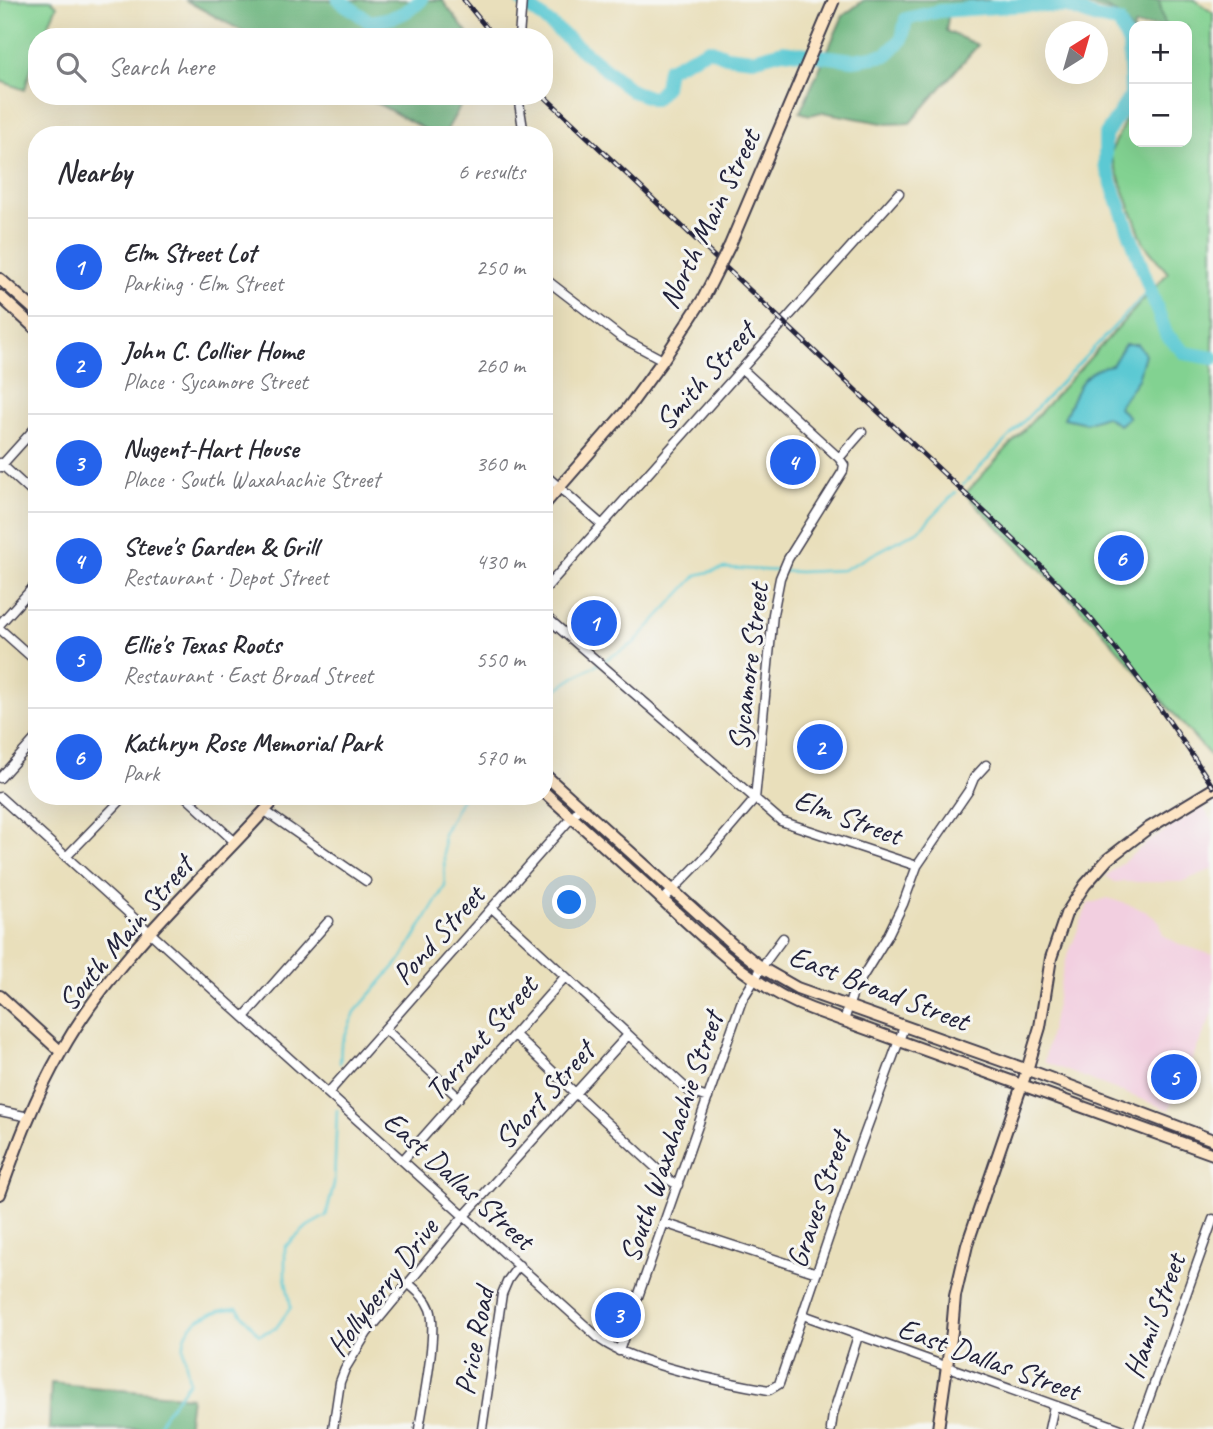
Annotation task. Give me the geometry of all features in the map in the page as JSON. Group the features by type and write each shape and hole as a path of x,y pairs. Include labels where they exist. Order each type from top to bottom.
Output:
{"main road":[{"name":"North Main Street","path":"553,495 625,412 703,299 730,245 834,0"},
{"path":"0,279 28,304"},
{"path":"0,296 28,322"},
{"name":"East Broad Street","path":"553,782 761,968 797,988 1213,1140"},
{"path":"938,1429 955,1296 967,1245 1040,1027 1056,941 1066,914 1085,885 1108,859 1132,840 1213,789"},
{"name":"East Broad Street","path":"553,800 722,953 754,979 792,1001 1213,1154"},
{"name":"South Main Street","path":"0,1194 29,1117 61,1052 110,980 150,932 270,805"},
{"path":"0,996 61,1052"},
{"path":"1140,1127 1145,1114"}],"street":[{"path":"520,28 522,0"},
{"path":"519,105 523,126"},
{"name":"Smith Street","path":"553,580 899,194"},
{"path":"553,285 622,338 663,360"},
{"path":"742,369 839,458 862,432"},
{"path":"28,436 1,465 28,489"},
{"name":"Sycamore Street","path":"755,799 777,591 794,549 841,478 844,465 839,458"},
{"path":"553,482 602,525"},
{"path":"28,593 0,626 28,653"},
{"name":"Elm Street","path":"553,623 781,821 917,866"},
{"path":"0,778 28,747"},
{"path":"844,1021 853,992 892,926 917,866 985,765"},
{"name":"East Dallas Street","path":"0,797 593,1333 619,1351 705,1376 760,1389 775,1388"},
{"path":"663,900 708,854 755,799"},
{"path":"66,857 116,805"},
{"path":"195,805 235,842"},
{"name":"Pond Street","path":"328,1093 581,807"},
{"path":"265,811 366,881"},
{"path":"492,908 690,1092 708,1098"},
{"path":"244,1017 328,921"},
{"name":"South Waxahachie Street","path":"619,1351 742,1000 783,938"},
{"name":"Tarrant Street","path":"403,1160 565,977"},
{"name":"Graves Street","path":"775,1388 782,1379 904,1027"},
{"path":"386,1029 459,1098"},
{"path":"515,1035 669,1180 678,1185"},
{"name":"Short Street","path":"464,1216 628,1035"},
{"path":"0,1111 29,1117"},
{"name":"Hollyberry Drive","path":"333,1429 345,1369 368,1333 464,1216"},
{"name":"Hamil Street","path":"1138,1429 1213,1219"},
{"path":"664,1223 817,1273"},
{"name":"Price Road","path":"482,1429 502,1294 519,1265"},
{"path":"409,1284 422,1295 430,1308 433,1330 419,1429"},
{"name":"East Dallas Street","path":"803,1315 1121,1429"},
{"path":"831,1429 836,1403 858,1336"},
{"path":"1049,1429 1054,1406"}],"shaded area":[{"path":"1203,807 1213,823 1213,869 1181,882 1114,882 1106,876 1148,842"},
{"path":"1108,898 1144,910 1160,922 1163,935 1179,944 1213,955 1213,1013 1169,1110 1044,1062 1064,965 1088,904"}],"green space":[{"path":"0,0 51,0 57,6 47,28 28,28 28,79 25,90 0,81"},
{"path":"185,0 442,0 463,28 236,28"},
{"path":"864,0 990,0 950,5 946,31 978,45 910,123 887,124 822,112 810,115 800,112 843,16"},
{"path":"1066,0 1159,0 1164,21 1129,21 1129,27 1106,7"},
{"path":"1070,0 1195,0 1213,13 1213,759 1095,623 965,494 1168,273 1144,244 1110,154 1129,112 1129,147 1192,147 1192,21 1129,21 1129,32 1121,15"},
{"path":"380,105 461,105 449,126 419,126"},
{"path":"51,1383 191,1397 187,1429 49,1429"}],"water":[{"path":"1125,344 1137,344 1145,354 1138,379 1118,407 1129,417 1119,425 1105,416 1086,423 1064,418 1081,383 1093,371 1112,365"}],"waterway":[{"path":"339,0 370,22 398,16 421,0"},
{"path":"521,0 632,91 654,99 665,87 668,69 709,49 726,56 753,59 783,51 853,60 886,55 902,39 906,19 940,11 1025,5 1067,7 1097,18 1119,22 1129,45 1131,95 1105,136 1105,165 1166,334 1185,353 1213,358"},
{"path":"963,485 1150,289"},
{"path":"553,692 633,644 697,575 725,568 800,572 843,570 919,530 956,492"},
{"path":"340,1063 341,1045 355,1012 402,958 445,886 443,834 458,805"},
{"path":"156,1429 189,1382 184,1343 186,1334 197,1321 212,1313 237,1308 259,1335 276,1328 291,1307 285,1277 285,1247 308,1226 326,1216 334,1184 337,1110"}],"railway":[{"path":"464,0 487,28"},
{"path":"553,104 1063,589 1127,664 1213,787"}],"place":[{"name":"Steve's Garden & Grill","path":"793,462"},
{"name":"Kathryn Rose Memorial Park","path":"1121,558"},
{"name":"Elm Street Lot","path":"594,623"},
{"name":"John C. Collier Home","path":"820,747"},
{"name":"Ellie's Texas Roots","path":"1174,1077"},
{"name":"Nugent-Hart House","path":"618,1315"}]}
